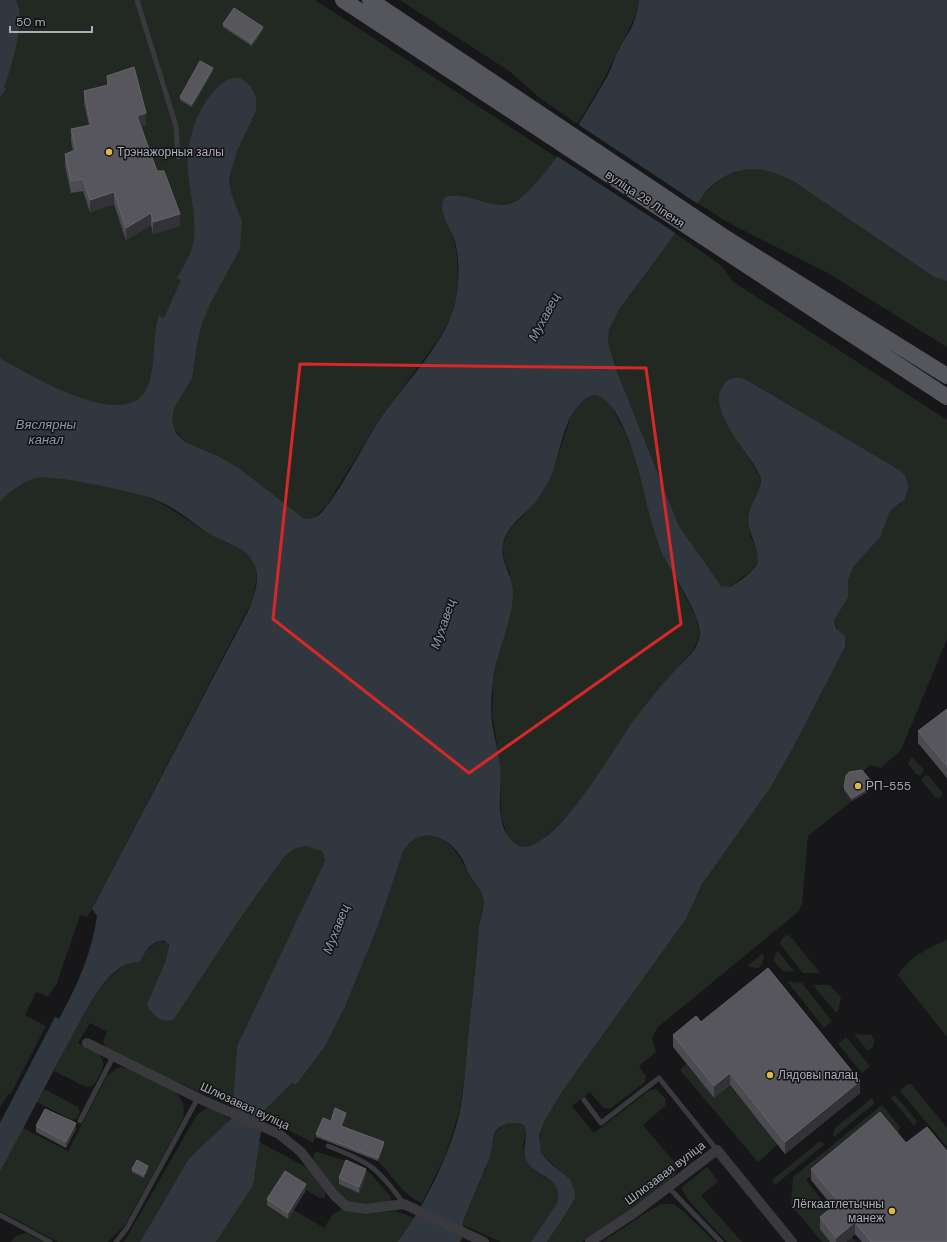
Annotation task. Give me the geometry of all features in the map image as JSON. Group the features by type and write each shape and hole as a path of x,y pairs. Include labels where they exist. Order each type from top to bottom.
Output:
{"main road":[{"name":"вуліца 28 Ліпеня","path":"343,0 521,109 718,240 947,397"},
{"name":"вуліца 28 Ліпеня","path":"370,0 521,109"},
{"name":"вуліца 28 Ліпеня","path":"718,240 947,376"}],"street":[{"name":"Шлюзавая вуліца","path":"87,1043 198,1098 265,1127 285,1138 301,1152 335,1196 346,1206 366,1209 407,1206"},
{"name":"Шлюзавая вуліца","path":"590,1242 634,1213 717,1150 792,1242"},
{"path":"407,1206 484,1242"}],"lane":[{"path":"137,0 176,126 178,157"},
{"path":"80,1121 113,1057"},
{"path":"584,1100 602,1123 660,1078 717,1150"},
{"path":"116,1242 127,1228 198,1098"},
{"path":"328,1146 359,1158 376,1169 407,1206"},
{"path":"668,1188 721,1242"},
{"path":"0,1214 50,1242"}],"highlighted area":[{"path":"300,364 646,368 681,624 469,773 273,619"}],"shaded area":[{"path":"0,0 315,0 556,157 541,179 528,193 513,202 498,205 478,202 452,195 451,230 457,254 458,280 456,301 451,317 438,340 381,417 327,505 314,518 309,520 303,518 218,456 185,442 173,427 171,417 146,496 171,509 211,535 246,553 254,563 256,572 253,599 92,909 87,917 80,915 57,983 48,997 36,992 25,1015 46,1026 10,1095 8,1094 0,1108"},
{"path":"400,0 639,0 631,25 610,67 577,124 537,96 512,73"},
{"path":"752,168 774,172 793,181 934,277 947,281 947,347 826,272 729,223 696,202 714,184 735,172"},
{"path":"675,233 722,266 732,281 947,420 947,639 901,750 881,768 870,765 859,775 846,779 843,789 852,801 808,836 802,904 798,912 658,1027 652,1038 656,1052 639,1066 646,1076 645,1082 610,1109 603,1108 590,1092 572,1106 594,1133 650,1090 657,1089 666,1099 665,1106 643,1125 676,1164 678,1167 676,1173 645,1200 615,1222 589,1238 581,1242 547,1242 575,1198 570,1179 541,1153 539,1141 540,1129 561,1093 686,919 702,884 838,630 834,620 848,598 848,580 854,566 882,533 886,518 890,511 901,503 898,469 745,379 731,379 724,385 725,420 761,478 750,535 758,552 758,560 754,568 730,587 725,588 718,583 679,526 616,369 608,342 609,329 613,319"},
{"path":"593,395 604,398 609,402 625,432 635,458 657,542 696,617 700,633 694,649 634,720 590,788 569,814 542,840 536,844 521,847 514,843 508,836 501,818 500,763 492,714 493,681 501,643 510,573 505,562 502,547 508,532 537,500 548,483 572,412 579,403"},
{"path":"911,758 914,759 924,770 921,775 917,775 908,764"},
{"path":"925,775 929,776 942,792 942,795 939,798 935,797 922,781 922,778"},
{"path":"431,835 438,837 450,845 458,855 481,892 484,905 479,926 465,1073 459,1112 445,1156 422,1203 415,1200 403,1190 378,1161 384,1145 341,1129 346,1116 331,1124 322,1121 313,1143 260,1115 292,1083 296,1085 324,1048 345,1007 379,923 403,852 408,844 414,839"},
{"path":"306,846 321,852 325,857 325,861 237,1046 233,1107 110,1052 106,1049 103,1041 107,1032 90,1023 78,1043 96,1052 102,1059 102,1070 95,1083 92,1086 86,1087 54,1071 78,1022 101,987 118,970 143,954 159,941 168,943 169,950 147,1004 157,1017 161,1019 173,1019 241,917 284,857 294,849"},
{"path":"786,935 790,936 820,973 803,973 780,944 781,940"},
{"path":"947,940 947,1037 898,975 913,958"},
{"path":"778,951 794,971 784,972 774,961 775,954"},
{"path":"762,954 764,956 762,965 758,968 749,967 748,965"},
{"path":"787,981 802,983 832,1021 824,1028"},
{"path":"813,985 830,985 841,998 838,1011 836,1013"},
{"path":"854,1034 871,1035 874,1039 873,1047 868,1051"},
{"path":"846,1037 870,1066 862,1073 838,1044"},
{"path":"686,1064 714,1098 729,1085 778,1144 758,1162 680,1070"},
{"path":"122,1067 152,1079 174,1092 182,1101 184,1111 182,1121 125,1225 108,1242 58,1242 0,1211 0,1172 23,1128 68,1151 107,1076 117,1068"},
{"path":"908,1084 911,1084 947,1128 947,1147 900,1091"},
{"path":"44,1089 78,1107 80,1111 77,1118 72,1120 37,1102"},
{"path":"895,1095 917,1121 914,1126 891,1098"},
{"path":"872,1098 875,1103 834,1137 833,1135 835,1128"},
{"path":"882,1105 900,1127 895,1137 880,1119 806,1180 856,1242 822,1242 791,1205 793,1177"},
{"path":"208,1108 223,1113 224,1116 231,1119 189,1158 140,1242 124,1242 195,1118 199,1113"},
{"path":"504,1124 523,1124 526,1131 523,1147 526,1158 537,1172 555,1185 558,1190 557,1203 531,1242 501,1242 463,1225 463,1221 486,1168 494,1133"},
{"path":"820,1141 825,1144 775,1185 772,1180"},
{"path":"259,1142 308,1168 326,1191 325,1197 320,1198 285,1177 294,1210 324,1228 333,1214 342,1209 365,1214 396,1211 414,1218 397,1242 216,1242 253,1186"},
{"path":"318,1152 352,1163 370,1173 391,1197 391,1201 387,1203 354,1205 341,1197 313,1160 314,1153"},
{"path":"707,1167 718,1181 701,1196 742,1242 727,1242 690,1202 681,1188"},
{"path":"662,1204 673,1204 683,1211 715,1242 602,1242 647,1212"},
{"path":"26,1233 43,1242 11,1242 16,1236"}],"water":[{"path":"0,0 15,0 19,7 20,17 14,56 4,87 6,89 0,97"},
{"path":"639,0 947,0 947,281 934,277 793,181 781,175 770,172 748,169 727,175 707,190 619,310 609,329 608,342 616,369 679,526 721,586 730,587 747,576 755,567 758,556 750,528 749,514 760,487 761,478 731,431 724,418 720,405 720,394 725,383 732,379 745,379 898,469 904,474 908,483 905,499 890,511 880,537 854,566 848,580 848,598 834,620 836,628 845,636 845,647 790,753 770,788 702,884 686,919 561,1093 543,1124 539,1135 541,1153 550,1163 570,1179 575,1192 575,1198 569,1209 547,1242 531,1242 557,1203 557,1188 554,1183 532,1168 528,1163 525,1153 525,1128 523,1124 514,1123 503,1125 494,1133 490,1157 463,1221 463,1236 460,1242 397,1242 417,1214 435,1180 456,1127 460,1111 465,1074 479,926 484,905 481,892 455,849 440,838 424,836 416,838 403,852 379,923 345,1007 324,1048 296,1085 292,1083 260,1115 261,1131 253,1186 216,1242 140,1242 189,1158 232,1118 237,1046 325,861 321,851 306,846 294,849 284,857 241,917 174,1019 166,1021 161,1020 154,1015 147,1004 166,960 169,945 165,941 156,942 153,944 147,950 140,962 131,963 114,972 94,996 84,1013 0,1172 0,1123 55,1017 59,1019 78,982 88,956 95,930 97,916 92,909 248,611 256,588 257,576 251,558 241,550 201,529 179,512 167,505 148,497 88,483 43,477 35,478 21,485 0,502 0,358 53,387 76,396 99,403 119,405 136,401 147,388 150,380 155,334 159,316 164,318 181,280 177,278 192,247 194,220 188,162 190,140 193,129 202,108 215,90 229,79 240,78 248,84 254,92 256,111 237,151 229,178 231,193 242,221 240,249 211,302 202,323 192,378 174,408 172,421 176,433 185,442 218,456 240,469 303,518 311,519 315,517 322,512 330,502 380,419 424,362 435,346 452,315 457,292 458,263 455,242 443,214 442,208 445,197 462,196 488,203 505,204 514,202 525,194 552,163 566,144 591,104 609,73 618,50 632,27","holes":["593,395 604,399 614,410 623,426 637,465 658,543 666,561 696,616 699,626 699,640 695,649 660,687 633,721 598,775 581,799 563,820 546,837 530,846 516,844 508,836 504,829 500,811 500,765 491,711 497,660 510,617 513,595 513,588 503,556 503,544 508,532 535,503 549,481 564,432 575,410 583,401"]}],"pier":[{"path":"576,123 698,204 677,234 555,155"}],"building":[{"path":"234,8 263,27 252,43 223,24"},
{"path":"200,61 213,68 192,104 180,97"},
{"name":"Трэнажорныя залы","path":"134,67 146,113 137,116 157,171 164,171 180,214 153,222 151,213 126,228 114,192 90,200 83,179 71,181 65,154 76,150 71,129 91,125 84,91 108,85 107,76"},
{"path":"947,709 947,766 918,731"},
{"name":"РП-555","path":"862,770 872,782 866,790 852,798 844,787 846,776 849,772"},
{"name":"Лядовы палац","path":"768,968 860,1081 785,1142 730,1073 714,1086 673,1035 696,1016 701,1022"},
{"path":"335,1108 346,1113 341,1126 384,1142 378,1158 316,1134 323,1118 331,1121"},
{"path":"45,1109 76,1123 66,1142 36,1126"},
{"name":"Лёгкаатлетычны манеж","path":"880,1112 906,1143 927,1127 947,1151 947,1242 871,1242 855,1222 836,1238 820,1217 839,1202 811,1169"},
{"path":"137,1160 148,1166 144,1175 132,1169"},
{"path":"346,1160 366,1169 359,1187 339,1178"},
{"path":"285,1171 306,1184 288,1213 267,1199"}],"place":[{"name":"Трэнажорныя залы","path":"109,152"},
{"name":"РП-555","path":"858,786"},
{"name":"Лядовы палац","path":"770,1075"},
{"name":"Лёгкаатлетычны манеж","path":"892,1211"}],"water label":[{"name":"Мухавец","path":"544,317"},
{"name":"Вяслярны канал","path":"46,432"},
{"name":"Мухавец","path":"443,624"},
{"name":"Мухавец","path":"336,929"}]}
